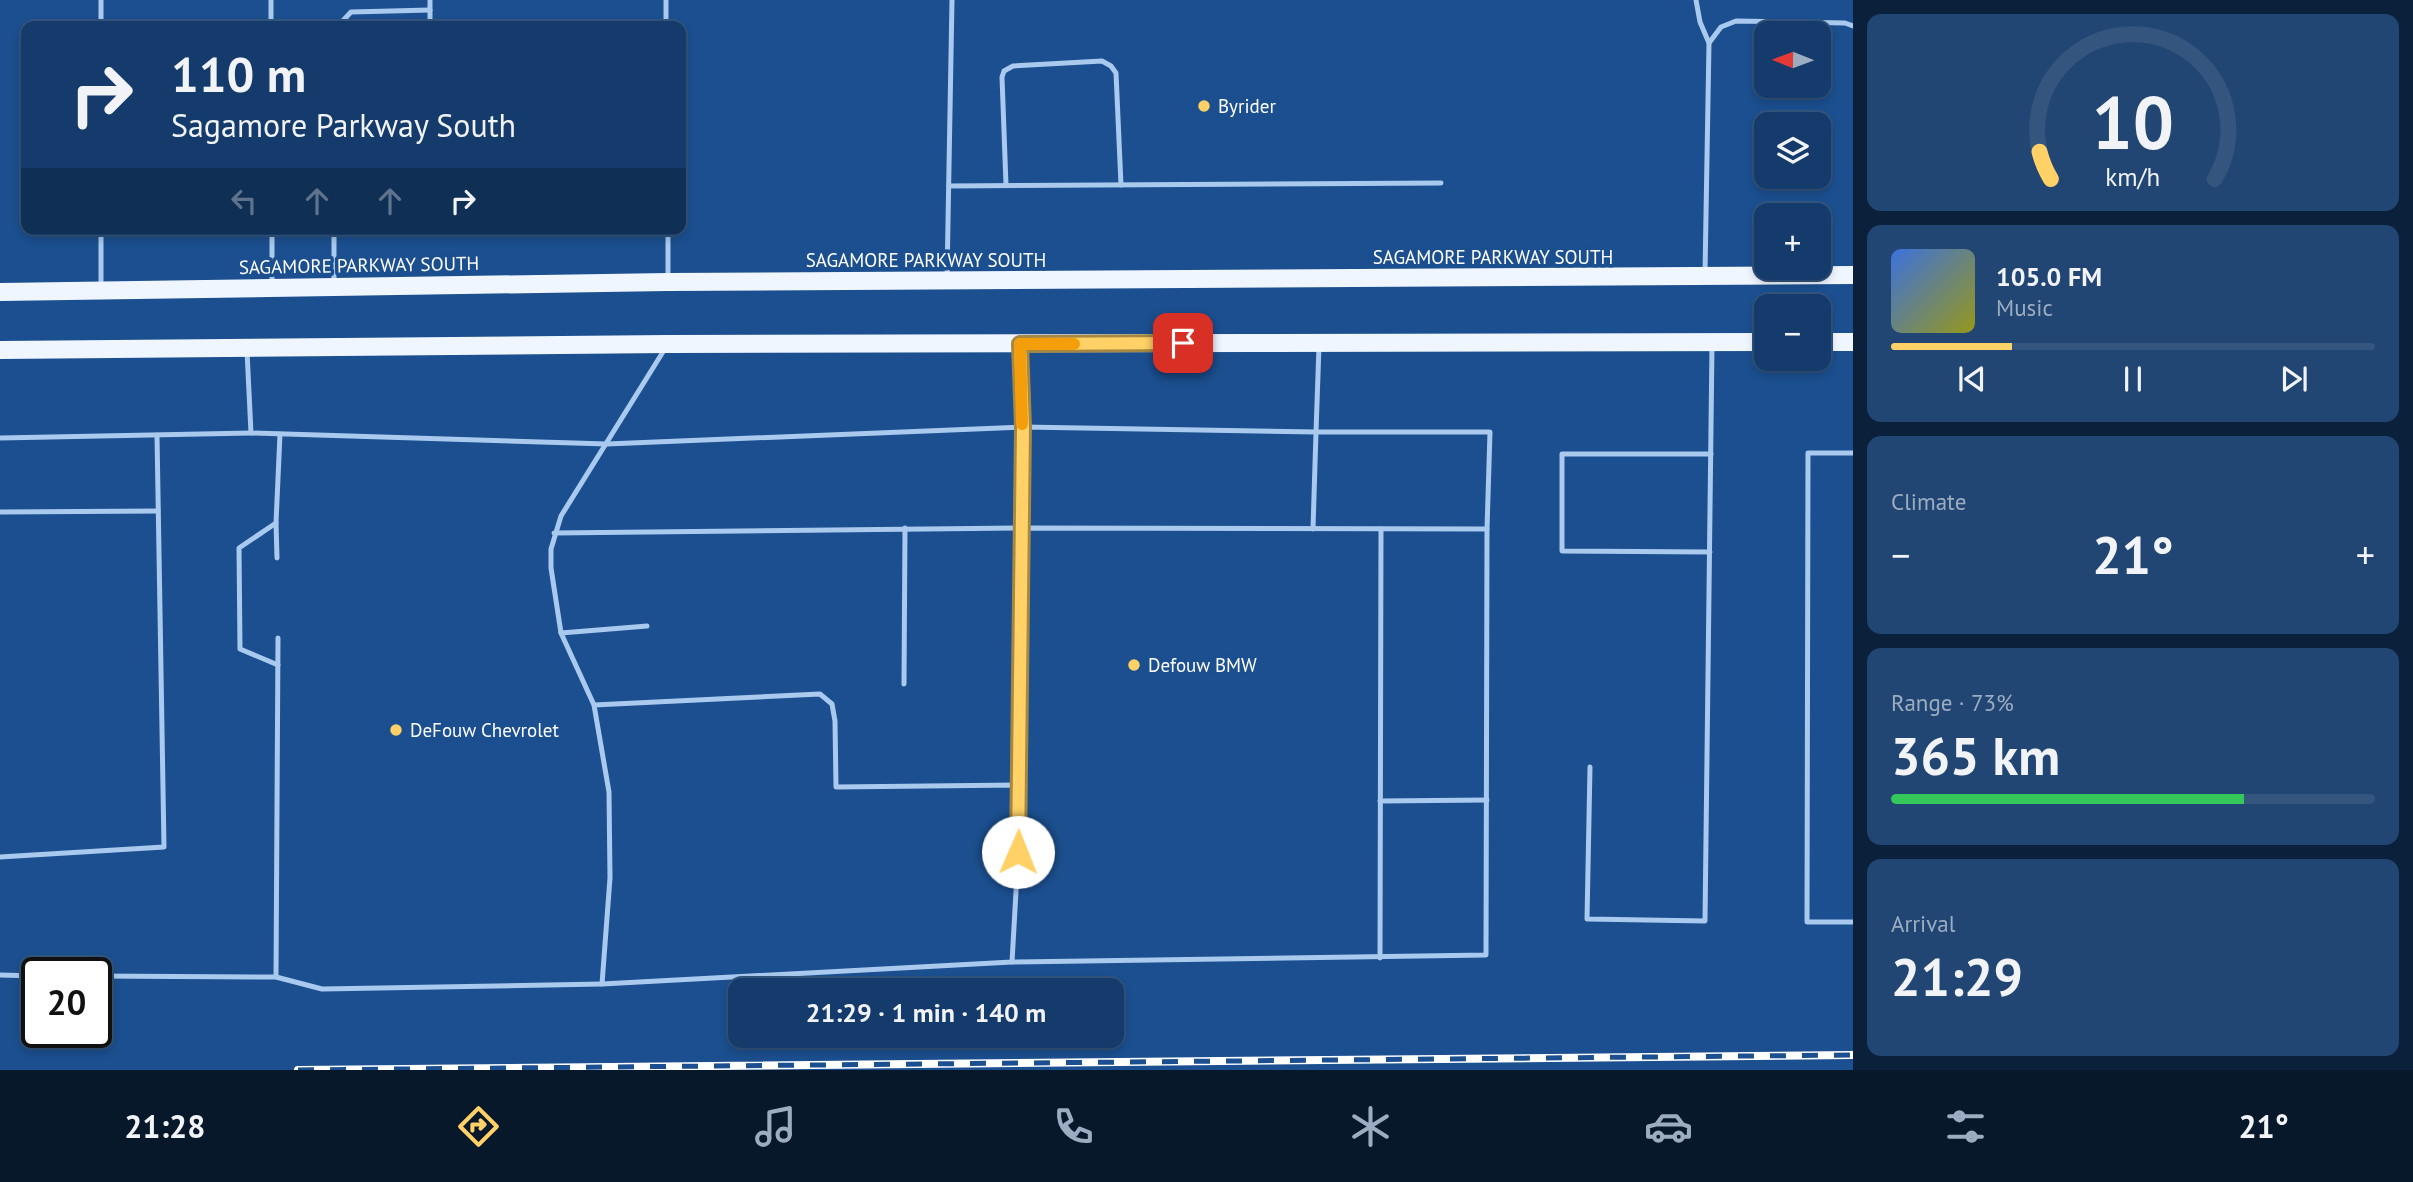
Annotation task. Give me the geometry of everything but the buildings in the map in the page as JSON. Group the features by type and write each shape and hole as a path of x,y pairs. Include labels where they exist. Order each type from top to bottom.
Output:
{"main road":[{"name":"SAGAMORE PARKWAY SOUTH","path":"0,292 334,285 1853,275"},
{"path":"0,350 668,344 1754,342"},
{"path":"1831,342 1853,342"}],"lane":[{"path":"101,0 101,21"},
{"path":"271,0 271,21"},
{"path":"430,0 430,21"},
{"path":"666,0 666,21"},
{"path":"947,281 953,0"},
{"path":"1696,0 1700,22 1709,43 1705,276"},
{"path":"343,21 351,12 430,10"},
{"path":"1709,43 1721,27 1736,21 1845,23 1853,26"},
{"path":"1006,186 1002,77 1004,71 1013,66 1102,61 1116,73 1121,185"},
{"path":"949,186 1441,183"},
{"path":"101,235 101,290"},
{"path":"272,235 272,288"},
{"path":"334,235 334,285"},
{"path":"668,235 668,282"},
{"path":"1590,766 1587,919 1705,921 1712,342"},
{"path":"1313,528 1319,343"},
{"path":"602,984 610,878 609,792 594,705 561,633 551,568 554,533 561,516 668,344"},
{"path":"1012,962 1020,785 1023,427 1020,344"},
{"path":"247,348 251,433"},
{"path":"0,438 251,433 607,444 1023,427 1490,432 1487,529 1486,955 1012,962 602,984 321,989 276,977 112,976"},
{"path":"277,558 280,434"},
{"path":"0,857 164,847 157,435"},
{"path":"1853,453 1808,453 1807,922 1853,922"},
{"path":"1710,552 1562,551 1562,454 1711,454"},
{"path":"0,512 158,511"},
{"path":"276,523 239,548 240,649 278,665"},
{"path":"554,533 905,528 1487,529"},
{"path":"904,684 905,528"},
{"path":"1380,958 1381,529"},
{"path":"561,633 647,626"},
{"path":"276,977 278,638"},
{"path":"594,705 820,694 832,704 835,720 836,787 1020,785"},
{"path":"1380,801 1487,800"},
{"path":"0,975 21,976"}],"railway":[{"path":"298,1070 1853,1055"}],"slow traffic":[{"path":"1022,424 1020,344 1074,344"}],"place":[{"name":"Byrider","path":"1204,106"},
{"name":"Defouw BMW","path":"1134,665"},
{"name":"DeFouw Chevrolet","path":"396,730"}],"route":[{"path":"1018,852 1023,427 1020,344 1183,343"}]}
